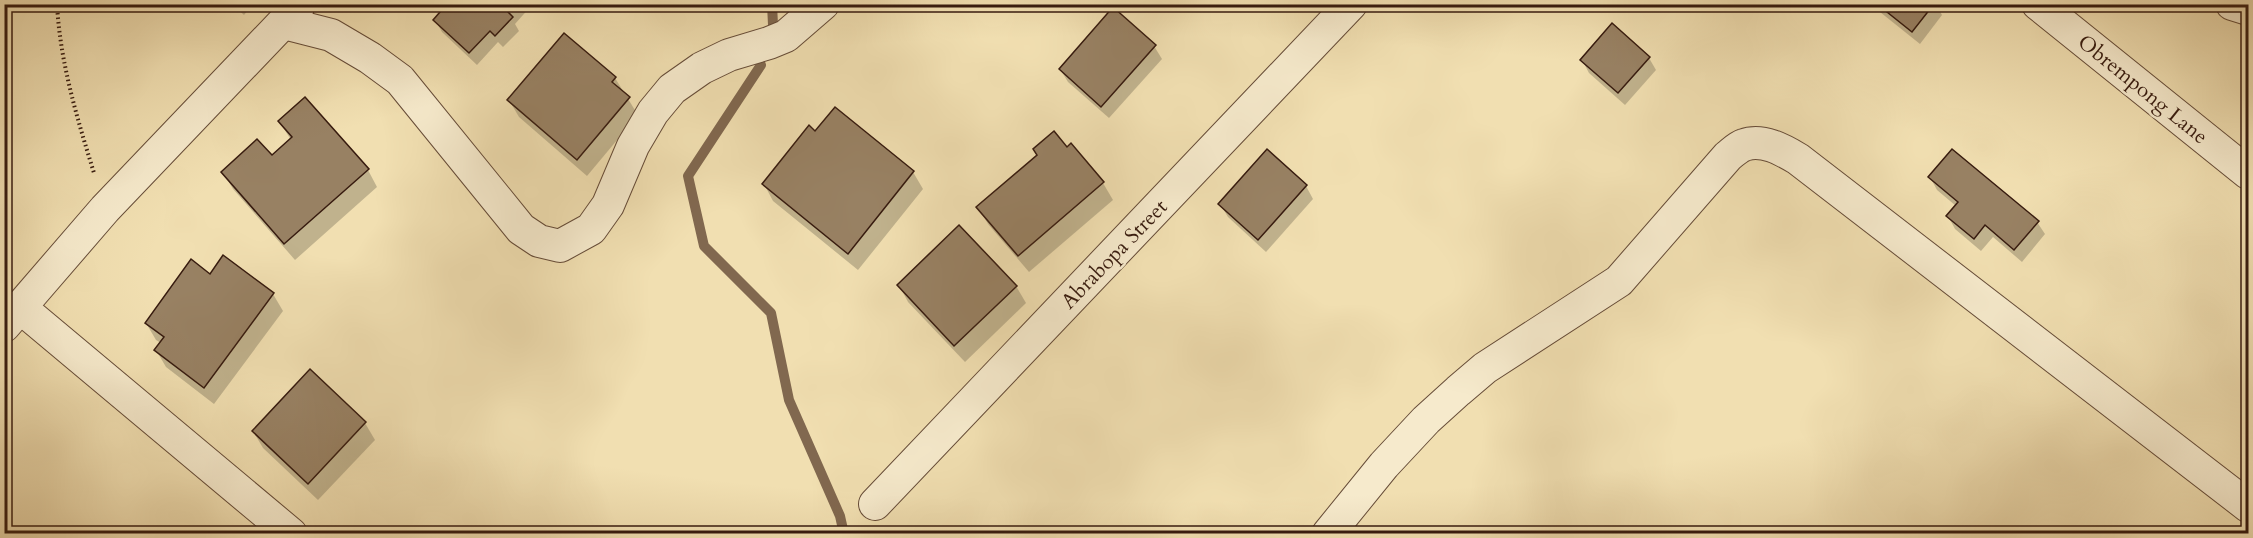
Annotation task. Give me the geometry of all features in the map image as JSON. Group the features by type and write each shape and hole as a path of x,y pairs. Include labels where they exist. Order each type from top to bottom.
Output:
{"street":[{"path":"291,534 13,317 105,209 292,14 370,58 400,80 521,229 539,241 560,246 591,229 608,205 633,146 653,112 672,89 702,68 729,55 769,44 786,36 824,4"},
{"name":"Abrabopa Street","path":"875,504 1351,4"},
{"name":"Obrempong Lane","path":"2038,4 2248,173"},
{"path":"2232,4 2248,9"},
{"path":"1328,534 1384,465 1426,420 1485,368 1619,281 1728,156 1744,145 1758,144 1778,147 1798,159 2248,506"}],"path":[{"path":"57,4 58,32 78,122 105,209"}],"building":[{"path":"447,4 515,4 508,12 513,17 495,36 490,31 469,53 433,20"},
{"path":"1877,4 1934,4 1912,32"},
{"path":"1113,7 1156,45 1101,107 1059,69"},
{"path":"1612,23 1650,57 1618,93 1580,60"},
{"path":"564,33 616,77 612,82 630,97 577,160 507,100"},
{"path":"305,97 369,169 284,244 221,172 257,139 272,155 292,137 278,121"},
{"path":"835,107 914,171 848,254 762,184 809,125 815,131"},
{"path":"1054,131 1067,147 1071,143 1104,182 1018,256 976,207 1037,155 1033,149"},
{"path":"1267,149 1307,185 1258,240 1218,204"},
{"path":"1952,149 2039,221 2014,250 1985,225 1974,239 1946,216 1958,202 1928,177"},
{"path":"959,225 1017,286 954,346 897,285"},
{"path":"223,255 274,293 204,388 154,350 164,337 145,323 191,259 210,274"},
{"path":"310,369 366,422 308,484 252,431"}],"waterway":[{"path":"772,4 773,25"},
{"path":"761,65 688,176 704,246 771,313 789,400 840,516 844,534"}]}
